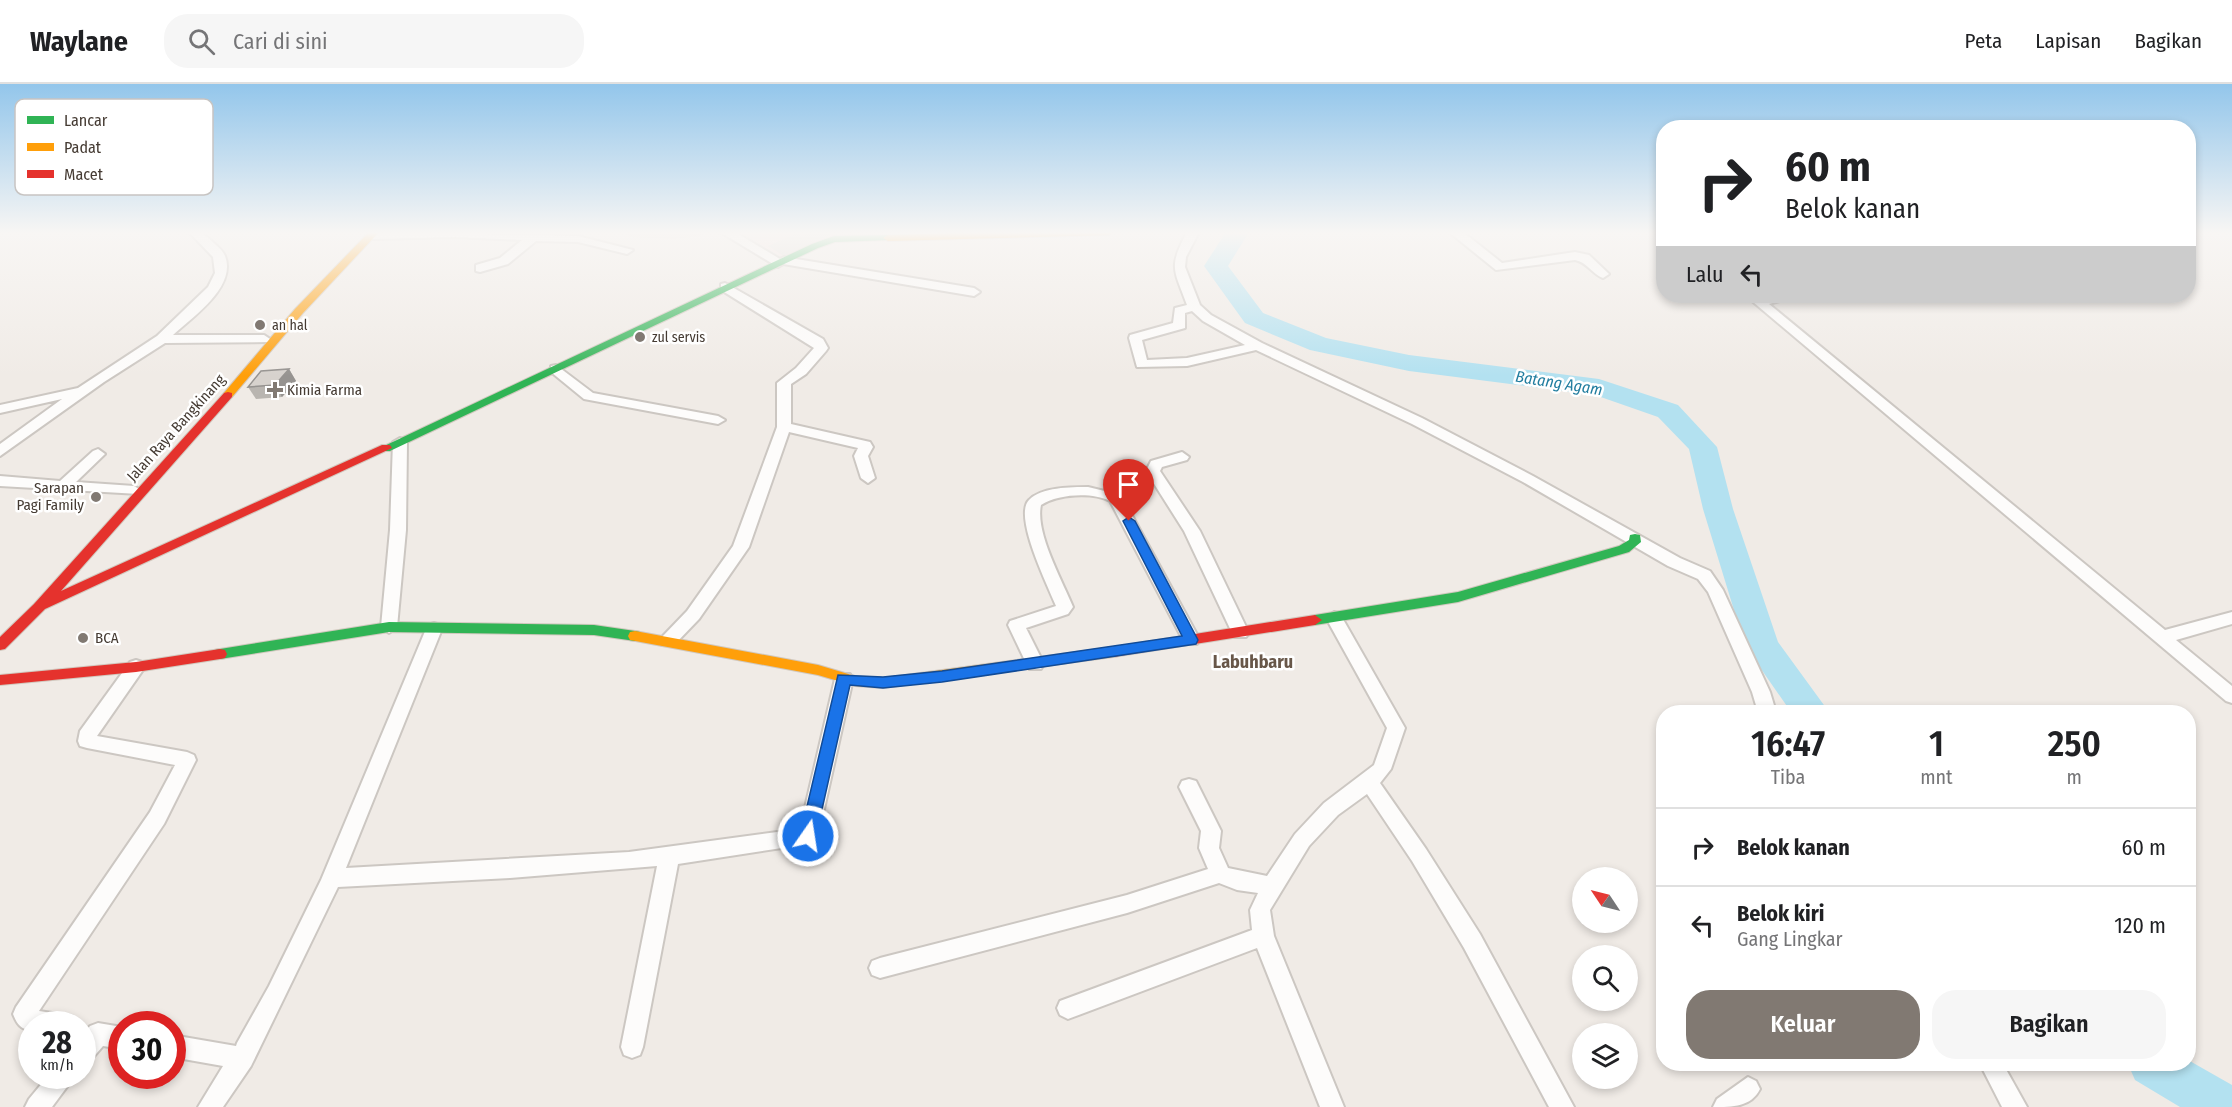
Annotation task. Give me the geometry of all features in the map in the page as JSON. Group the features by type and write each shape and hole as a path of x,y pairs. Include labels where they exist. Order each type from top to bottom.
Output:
{"main road":[{"name":"Jalan Raya Bangkinang","path":"0,645 39,607 269,349 292,312 317,280"},
{"name":"Jalan Raya Bangkinang","path":"4,623 134,491 264,339 326,280"},
{"path":"4,623 400,442 741,280"},
{"path":"0,680 136,667 389,627 564,629 668,641 818,670 844,679 883,683 1035,664 1240,633 1476,593 1631,543"}],"street":[{"path":"0,451 84,390 162,339 213,289 218,280"},
{"path":"895,280 974,292"},
{"path":"1182,280 1189,308 1252,348 1417,421 1631,543 1704,574 1715,591 1765,705"},
{"path":"668,641 693,615 741,547 784,427 784,383 801,371 821,348 818,342 725,287"},
{"path":"1761,303 2232,696"},
{"path":"1189,308 1178,312 1182,320 1180,325 1136,338 1142,364 1154,366 1187,362 1252,348"},
{"path":"162,339 264,339"},
{"path":"556,369 588,396 718,420"},
{"path":"0,409 84,390"},
{"path":"784,427 834,436 865,445 861,456 868,478"},
{"path":"389,627 398,530 400,442"},
{"path":"63,486 98,454"},
{"path":"1182,458 1156,464 1153,471 1192,531 1240,633"},
{"path":"0,481 134,491"},
{"path":"1035,664 1016,625 1065,607 1034,530 1031,516 1034,503 1047,495 1101,491 1111,494 1119,501 1191,640"},
{"path":"1332,1107 1263,936 1260,910 1272,886 1310,832 1331,809 1369,782 1382,769 1396,728 1334,618"},
{"path":"2163,637 2232,618"},
{"path":"210,1107 243,1058 298,954 434,629"},
{"path":"26,1011 157,818 187,760 87,741 87,736 136,667"},
{"path":"330,878 568,868 669,858 808,836 844,679"},
{"path":"1369,782 1419,855 1472,941 1562,1107"},
{"path":"1189,787 1210,831 1209,848 1220,874"},
{"path":"632,1047 669,858"},
{"path":"880,968 1127,904 1220,874 1237,881 1272,886"},
{"path":"1068,1008 1263,936"},
{"path":"186,1048 243,1058"},
{"path":"1995,1071 2015,1107"},
{"path":"37,1107 52,1089"},
{"path":"1725,1107 1748,1089"}],"building":[{"path":"289,369 275,385 248,387 261,371"}],"waterway":[{"name":"Batang Agam","path":"1226,280 1254,318 1319,344 1409,363 1599,387 1668,411 1703,447 1718,509 1762,646 1806,705"},
{"name":"Batang Agam","path":"2163,1071 2225,1107"}],"traffic: fast":[{"path":"386,448 743,280"},
{"path":"1315,620 1458,597 1624,549 1635,542 1635,538"},
{"path":"220,654 389,627 594,630 635,636"}],"traffic: slow":[{"path":"228,395 299,311 329,280"},
{"path":"635,636 818,670 855,681 883,683 1113,652"}],"traffic: jam":[{"path":"0,645 39,607 228,395"},
{"path":"40,606 386,448"},
{"path":"1113,652 1315,620"},
{"path":"0,680 136,667 220,654"}],"place":[{"name":"an hal","path":"260,325"},
{"name":"zul servis","path":"640,337"},
{"name":"Kimia Farma","path":"275,390"},
{"name":"Sarapan Pagi Family","path":"96,497"},
{"name":"BCA","path":"83,638"}],"district":[{"name":"Labuhbaru","path":"1253,662"}],"route":[{"path":"808,836 844,679 883,683 942,677 1191,640 1129,521"}]}
